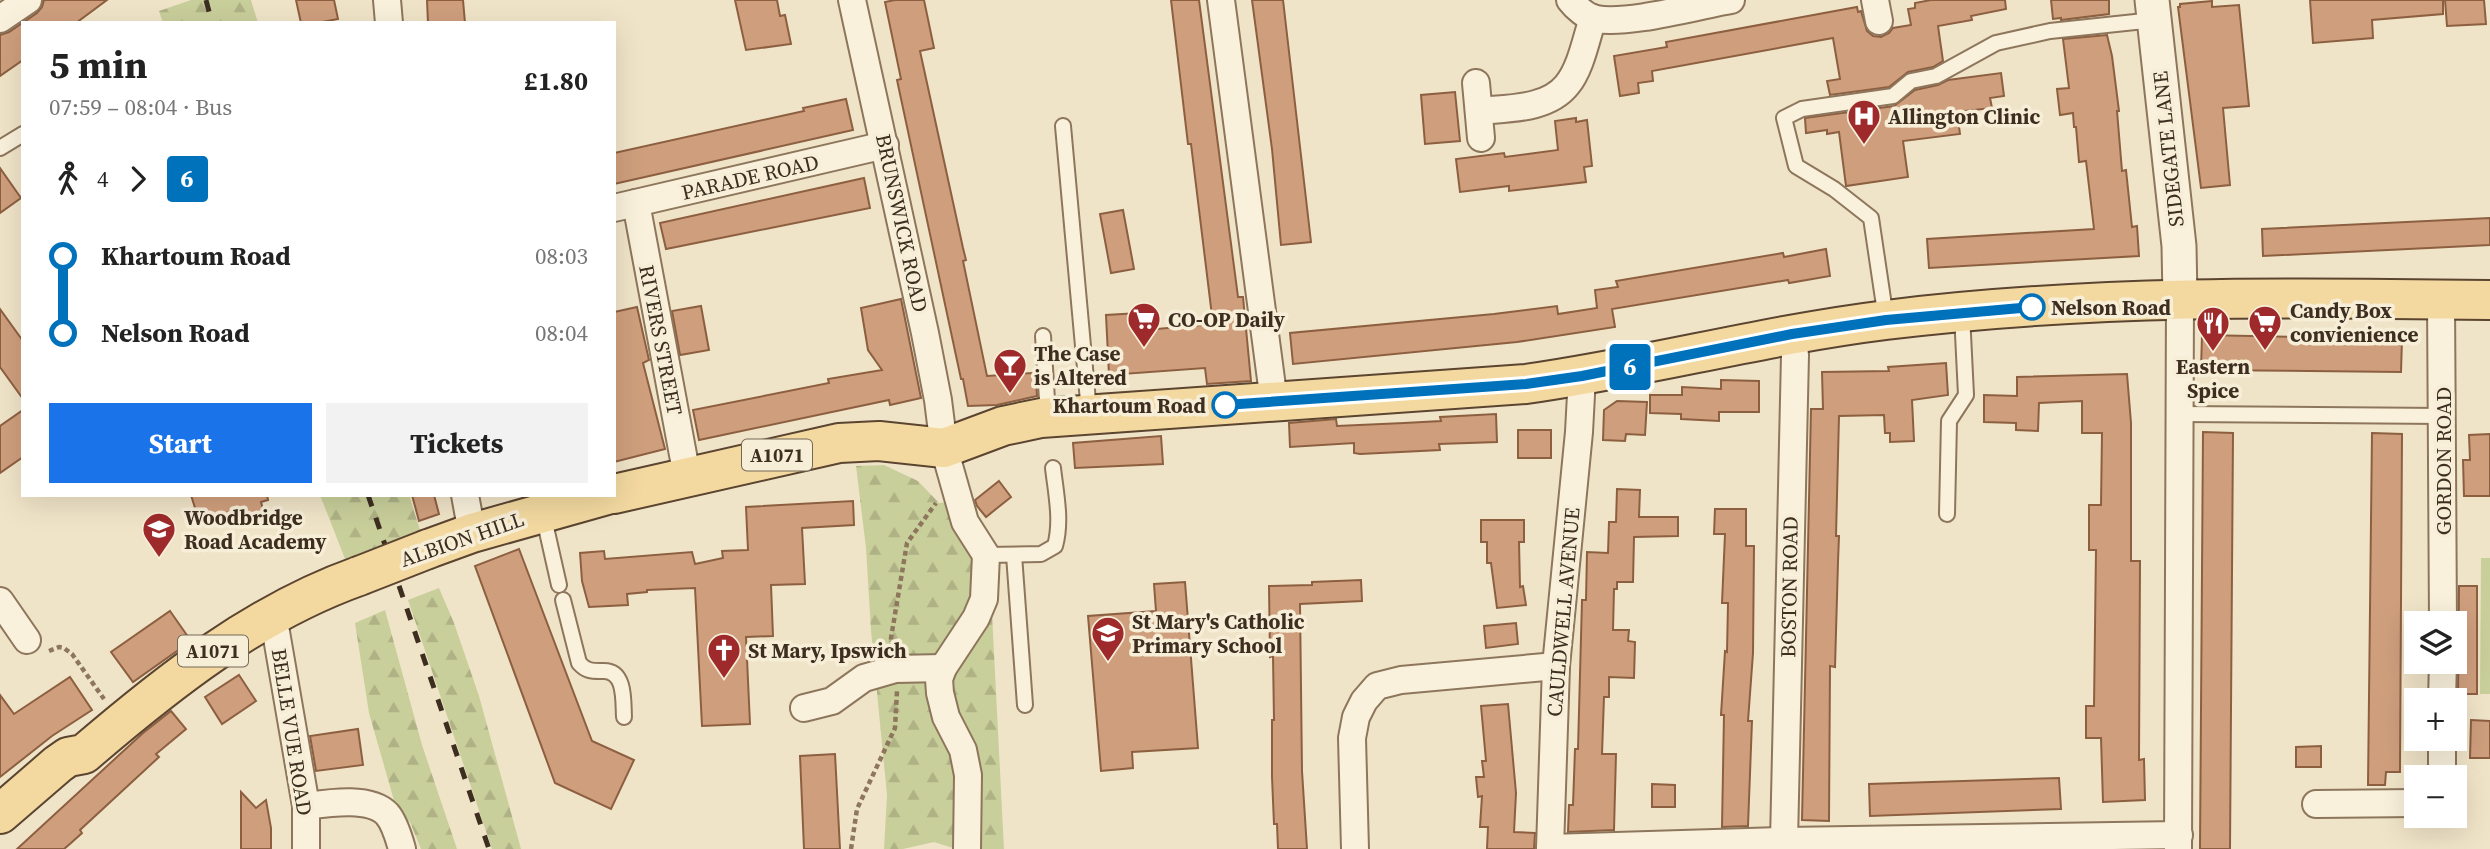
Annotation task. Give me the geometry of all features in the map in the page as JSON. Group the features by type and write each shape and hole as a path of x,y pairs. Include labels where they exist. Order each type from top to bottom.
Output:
{"main road":[{"name":"A1071","path":"616,494 839,443 879,441 944,448 1003,426 1048,418 1515,385 1582,376 1792,334 1962,312 2180,298 2490,300"},
{"name":"ALBION HILL","path":"270,616 319,591 472,533 599,497"},
{"name":"A1071","path":"6,819 80,770 84,754 215,649 270,616"}],"street":[{"path":"0,19 28,0"},
{"path":"387,0 388,21"},
{"name":"BRUNSWICK ROAD","path":"852,0 885,145 938,400 944,448 958,506 986,555"},
{"path":"1221,0 1274,402"},
{"path":"1570,0 1593,18 1626,19 1731,0"},
{"name":"SIDEGATE LANE","path":"2153,10 2179,246 2180,298"},
{"path":"1479,111 1538,104 1557,95 1568,84 1593,18"},
{"path":"1476,83 1481,138"},
{"name":"PARADE ROAD","path":"625,205 885,145"},
{"name":"RIVERS STREET","path":"625,205 687,476"},
{"path":"1550,849 1784,841 2179,842 2180,298"},
{"name":"GORDON ROAD","path":"2441,299 2443,611"},
{"name":"BOSTON ROAD","path":"1784,841 1795,355 1792,334"},
{"name":"CAULDWELL AVENUE","path":"1550,849 1556,666 1582,376"},
{"path":"465,497 472,533"},
{"path":"967,849 968,775 963,750 946,717 939,679 984,599 986,555"},
{"path":"0,601 37,646"},
{"name":"BELLE VUE ROAD","path":"270,616 276,632 306,806 306,849"},
{"path":"1355,849 1352,738 1356,717 1364,701 1377,686 1401,680 1556,666"},
{"path":"804,708 832,701 864,678 894,669 943,668"},
{"path":"306,806 337,802 371,804 387,814 402,849"},
{"path":"2316,804 2404,803"}],"lane":[{"path":"1886,320 1871,218 1834,189 1797,166 1784,118 1802,110 1893,96 1911,81 1936,76 1996,43 2153,10"},
{"path":"1063,126 1089,414"},
{"path":"0,148 21,135"},
{"path":"1947,514 1949,421 1966,395 1962,312"},
{"path":"1042,336 1048,418"},
{"path":"2178,414 2443,416"},
{"path":"986,555 1041,554 1055,546 1058,513 1053,468"},
{"path":"543,512 559,585"},
{"path":"1014,555 1025,705"},
{"path":"563,600 579,663 585,669 594,672 609,671 618,676 622,686 624,717"}],"path":[{"path":"37,646 59,647 69,651 106,702"}],"green space":[{"path":"191,0 251,0 257,21 162,21 159,11"},
{"path":"884,465 918,481 939,503 969,499 988,535 1004,849 956,849 934,842 903,849 884,849 887,795 866,548 856,466"},
{"path":"321,497 410,497 420,530 345,559"},
{"path":"2481,558 2490,558 2490,694 2480,694"},
{"path":"439,588 479,696 521,849 492,849 408,600"},
{"path":"385,610 422,745 457,849 421,849 410,822 397,811 369,713 355,623"}],"building":[{"path":"44,0 107,0 79,21 25,21 42,7"},
{"path":"296,0 334,0 338,19 301,21"},
{"path":"427,0 463,0 465,21 428,21"},
{"path":"735,0 777,0 780,16 785,15 791,44 746,50"},
{"path":"924,0 934,48 920,51 966,260 963,261 987,376 1032,373 1032,378 1036,378 1037,396 997,405 968,406 897,80 901,79 885,2"},
{"path":"1171,0 1199,0 1238,297 1243,297 1251,381 1207,384 1205,368 1109,375 1106,315 1156,312 1157,329 1201,325 1200,318 1212,316"},
{"path":"1252,0 1283,0 1311,242 1281,245 1272,149"},
{"path":"1931,0 2005,0 2006,9 1971,16 1972,20 1938,26 1943,61 1933,67 1908,72 1889,87 1830,95 1827,81 1840,79 1833,38 1652,71 1653,81 1638,83 1639,93 1620,96 1614,56 1667,47 1666,42 1857,7 1858,12 1861,11 1867,31 1873,36 1881,37 1893,28 1911,25 1908,9 1915,8 1915,3"},
{"path":"2051,0 2109,0 2109,14 2053,19"},
{"path":"2310,0 2443,0 2443,14 2372,20 2373,38 2313,43"},
{"path":"2445,0 2484,0 2486,24 2447,26"},
{"path":"2212,1 2212,7 2239,5 2249,106 2223,108 2230,185 2201,188 2178,7 2180,4"},
{"path":"21,24 21,61 0,76 0,35"},
{"path":"2107,35 2119,111 2122,171 2126,170 2132,227 2137,226 2139,256 1929,268 1927,239 2094,229 2086,161 2079,162 2073,113 2060,115 2057,89 2069,88 2063,39"},
{"name":"Allington Clinic","path":"2001,73 2004,96 1990,98 1992,108 1957,112 1960,134 1903,141 1908,177 1846,186 1839,132 1827,134 1827,130 1806,133 1805,118 1894,106 1915,90 1948,80"},
{"path":"1455,92 1460,141 1425,144 1421,95"},
{"path":"846,99 853,130 616,184 616,153 804,111 803,108"},
{"path":"1576,118 1576,122 1587,120 1592,166 1584,167 1586,182 1509,191 1509,186 1460,192 1456,159 1504,153 1505,157 1558,150 1555,121"},
{"path":"0,168 21,198 0,213"},
{"path":"864,178 870,208 666,249 660,223"},
{"path":"1123,210 1134,269 1111,273 1100,214"},
{"path":"2490,218 2490,245 2263,256 2262,229"},
{"path":"1826,249 1830,276 1789,283 1788,280 1612,309 1615,327 1517,342 1293,364 1290,333 1557,306 1558,314 1597,308 1595,290 1618,287 1616,281 1783,253 1784,257"},
{"path":"901,299 921,398 890,405 889,400 699,440 693,410 829,383 828,379 882,370 868,350 861,308"},
{"path":"701,306 709,350 680,355 672,311"},
{"path":"637,307 649,360 643,363 665,449 616,461 616,312"},
{"path":"0,309 21,338 21,396 0,367"},
{"path":"2202,335 2402,339 2401,372 2201,370"},
{"path":"1946,363 1948,395 1912,400 1914,441 1890,442 1890,433 1885,433 1884,415 1839,416 1836,536 1839,536 1835,667 1830,666 1829,821 1802,820 1811,409 1823,409 1822,372 1889,371 1888,367"},
{"path":"2127,374 2131,423 2131,561 2140,561 2139,760 2144,759 2145,800 2103,802 2101,738 2086,738 2086,706 2094,706 2096,550 2089,550 2089,505 2101,505 2102,433 2082,433 2082,401 2039,403 2038,431 2016,430 2016,423 1984,422 1984,395 2017,396 2017,377"},
{"path":"1721,380 1759,381 1759,412 1719,412 1719,421 1681,419 1681,414 1650,413 1650,395 1682,395 1682,387 1721,389"},
{"path":"1617,401 1647,402 1645,435 1626,434 1625,441 1603,440 1604,410"},
{"path":"21,411 21,458 0,473 0,426"},
{"path":"1496,414 1497,442 1439,444 1440,450 1360,454 1354,453 1354,443 1290,447 1289,423 1336,419 1337,426 1441,421 1440,417"},
{"path":"1518,430 1551,430 1551,458 1518,458"},
{"path":"2203,432 2233,433 2230,849 2200,849"},
{"path":"2372,433 2402,434 2400,772 2386,772 2385,785 2368,785"},
{"path":"2490,434 2490,496 2464,496 2463,460 2470,460 2469,435"},
{"path":"1161,436 1163,464 1075,468 1073,443"},
{"path":"999,481 1011,497 986,517 975,500"},
{"path":"1617,489 1640,490 1639,517 1678,517 1678,536 1634,537 1633,582 1617,582 1617,589 1614,589 1613,630 1629,630 1628,641 1635,642 1634,678 1609,677 1609,697 1604,697 1602,754 1616,754 1614,830 1568,832 1569,805 1573,805 1575,749 1578,749 1582,600 1586,600 1587,552 1608,553 1609,522 1616,522"},
{"name":"Woodbridge Road Academy","path":"192,497 267,497 268,500 261,502 265,517 241,524 236,510 199,521"},
{"path":"413,497 435,497 439,514 419,521"},
{"path":"853,501 854,525 802,528 805,584 771,585 773,636 746,637 750,724 702,726 695,588 647,590 627,594 628,605 589,607 582,581 580,553 604,551 605,559 692,552 695,564 723,558 722,551 748,550 746,507"},
{"path":"1715,509 1746,509 1746,546 1754,546 1753,653 1748,721 1752,721 1748,826 1722,827 1724,715 1721,715 1728,603 1722,603 1725,534 1714,534"},
{"path":"1481,520 1524,520 1524,542 1519,542 1520,587 1523,586 1526,605 1497,608 1491,563 1487,563 1487,542 1481,542"},
{"path":"519,549 592,741 634,760 611,809 555,783 475,566"},
{"path":"1361,580 1362,601 1300,604 1302,771 1307,849 1278,849 1272,777 1273,656 1270,657 1269,586"},
{"path":"1185,582 1198,748 1132,752 1133,768 1101,771 1088,616 1156,611 1154,584"},
{"path":"2459,586 2477,586 2477,694 2467,694 2467,688 2458,688 2458,674 2467,674 2467,611 2459,611"},
{"path":"170,611 191,641 133,682 111,652"},
{"path":"1516,623 1518,644 1486,648 1484,626"},
{"path":"239,675 256,701 222,724 205,697"},
{"path":"70,677 92,710 52,736 0,777 0,695 14,714"},
{"path":"1508,704 1516,793 1514,832 1535,833 1534,849 1487,849 1488,827 1480,827 1482,796 1478,797 1476,777 1484,777 1482,761 1486,761 1481,706"},
{"path":"171,711 186,729 156,754 159,757 80,830 82,833 71,843 64,849 17,849 143,733"},
{"path":"2471,720 2490,721 2490,758 2470,758"},
{"path":"358,729 363,765 316,771 310,736"},
{"path":"2321,746 2321,767 2296,767 2296,747"},
{"path":"835,754 840,849 804,849 800,756"},
{"path":"2059,778 2061,809 1870,816 1869,784"},
{"path":"1652,784 1675,785 1675,807 1652,807"},
{"path":"241,792 256,808 266,800 271,828 271,849 241,849"}],"railway":[{"path":"206,0 211,21"},
{"path":"369,497 489,849"}],"bus line":[{"name":"6","path":"1225,405 1526,384 1582,376 1792,334 1886,320 2032,307"}],"place":[{"name":"Allington Clinic","path":"1864,146"},
{"name":"Nelson Road","path":"2032,307"},
{"name":"CO-OP Daily","path":"1144,349"},
{"name":"Candy Box convienience","path":"2265,352"},
{"name":"Eastern Spice","path":"2213,353"},
{"name":"The Case is Altered","path":"1010,395"},
{"name":"Khartoum Road","path":"1225,405"},
{"name":"Woodbridge Road Academy","path":"159,559"},
{"name":"St Mary's Catholic Primary School","path":"1108,663"},
{"name":"St Mary, Ipswich","path":"724,680"}]}
